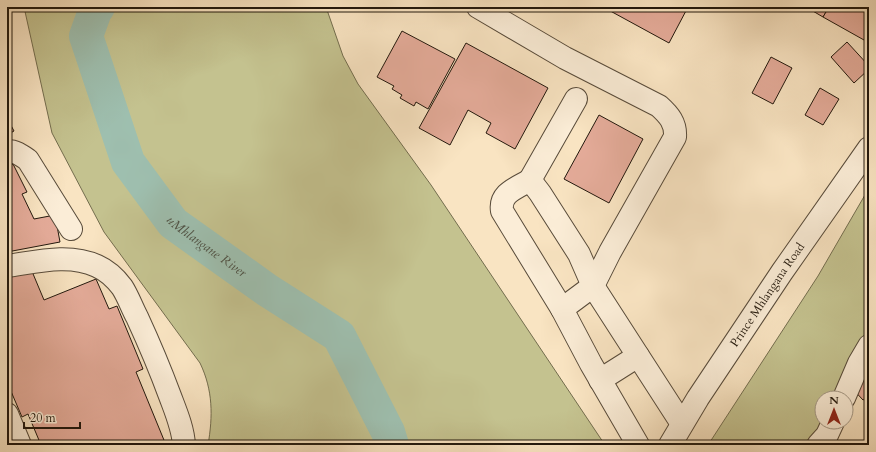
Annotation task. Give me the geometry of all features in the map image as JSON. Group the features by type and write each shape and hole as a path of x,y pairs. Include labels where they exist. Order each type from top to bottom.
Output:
{"street":[{"path":"478,7 565,58 659,106 670,116 674,124 675,137 610,252 593,286 562,309"},
{"path":"576,99 530,180 505,196 502,201 502,211 562,309 600,380 638,445"},
{"name":"Prince Mhlangana Road","path":"670,445 698,398 778,278 869,148"},
{"path":"7,151 21,154 28,160 71,229"},
{"path":"530,180 579,254 593,286 682,424"},
{"path":"7,266 46,260 73,260 89,262 99,266 109,273 122,287 153,351 179,419 184,437 184,445"},
{"path":"847,390 859,362 869,346"},
{"path":"600,380 638,356"},
{"path":"7,414 20,445"},
{"path":"818,445 829,430"}],"shaded area":[{"path":"24,7 326,7 343,56 358,84 431,185 605,445 208,445 211,424 211,403 210,393 200,363 104,232 52,133"},
{"path":"869,188 869,333 858,346 839,390 814,390 814,430 817,430 809,445 708,445 818,276"}],"building":[{"path":"603,7 688,7 669,43"},
{"path":"806,7 829,7 823,17"},
{"path":"829,7 869,7 869,30 864,40 823,17"},
{"path":"402,31 455,59 428,109 416,102 414,106 400,98 402,95 392,89 394,86 377,77"},
{"path":"847,42 869,66 869,69 854,83 831,57"},
{"path":"466,43 548,88 515,149 486,133 491,123 468,110 450,145 419,128"},
{"path":"771,57 792,68 773,104 752,93"},
{"path":"820,88 839,99 823,125 805,115"},
{"path":"599,115 643,139 609,203 564,179"},
{"path":"7,118 14,131 7,135"},
{"path":"13,164 27,192 22,194 34,219 55,215 60,242 7,252 7,167"},
{"path":"31,269 44,300 96,279 109,309 117,306 143,369 136,372 166,445 41,445 28,414 22,417 7,382 7,278"},
{"path":"869,370 869,401 867,402 865,399 863,400 850,386"}],"waterway":[{"name":"uMhlangane River","path":"98,7 95,11 86,36 128,162 173,223 267,290 339,336 388,432 392,445"}]}
